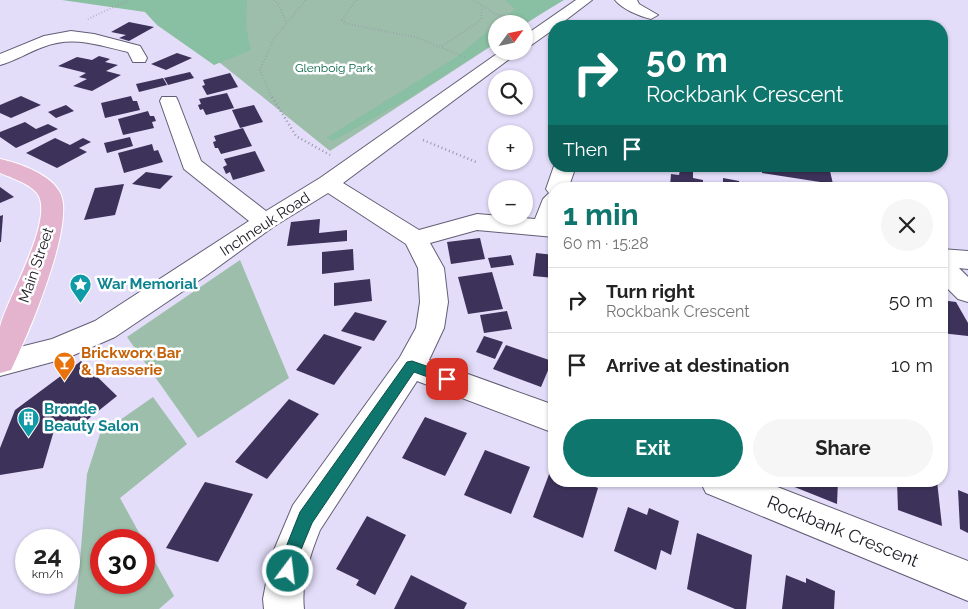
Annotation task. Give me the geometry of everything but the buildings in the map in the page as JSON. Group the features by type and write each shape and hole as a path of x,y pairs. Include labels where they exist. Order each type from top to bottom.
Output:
{"main road":[{"name":"Main Street","path":"0,166 39,183 50,195 54,208 47,242 0,362"}],"street":[{"path":"556,20 585,0"},
{"path":"622,0 632,3 630,5 651,15"},
{"path":"533,37 546,27"},
{"path":"0,60 55,39 81,36 134,49 139,58"},
{"name":"Inchneuk Road","path":"0,362 57,350 105,329 265,222 328,183 500,60"},
{"path":"169,101 192,164 265,222"},
{"path":"284,609 283,599 290,557 306,518 412,366 430,328 434,302 431,268 416,239 328,183"},
{"path":"416,239 459,225 476,222 548,228"},
{"path":"948,259 968,260"},
{"path":"948,273 968,292"},
{"path":"412,366 548,417"},
{"name":"Rockbank Crescent","path":"733,487 968,581"}],"path":[{"path":"274,0 279,5 286,23"},
{"path":"306,0 274,38 260,70 276,107 296,136 351,167"},
{"path":"356,0 342,20 347,24 415,37 491,67"},
{"path":"473,0 482,8 503,18 531,21 546,27"},
{"path":"108,9 116,6"},
{"path":"441,46 458,38 481,20 482,8"},
{"path":"401,130 476,162"}],"green space":[{"path":"62,0 247,0 246,27 251,50 214,65 157,25 145,12"},
{"name":"Glenboig Park","path":"115,0 562,0 533,19 533,15 488,15 488,48 330,151 184,34 135,6"},
{"path":"505,0 564,0 533,19 533,15 508,15 515,9"},
{"path":"488,31 488,47 411,97 333,141 326,138 458,56"},
{"path":"240,260 289,378 198,438 127,337"},
{"path":"153,397 187,444 120,498 137,529 90,529 90,594 155,594 155,562 174,596 159,609 74,609 76,594 80,594 80,561 87,474 100,434"}],"place":[{"name":"War Memorial","path":"81,303"},
{"name":"Brickworx Bar & Brasserie","path":"65,381"},
{"name":"Bronde Beauty Salon","path":"28,437"}],"route":[{"path":"288,571 290,557 306,518 412,366 447,379"}]}
